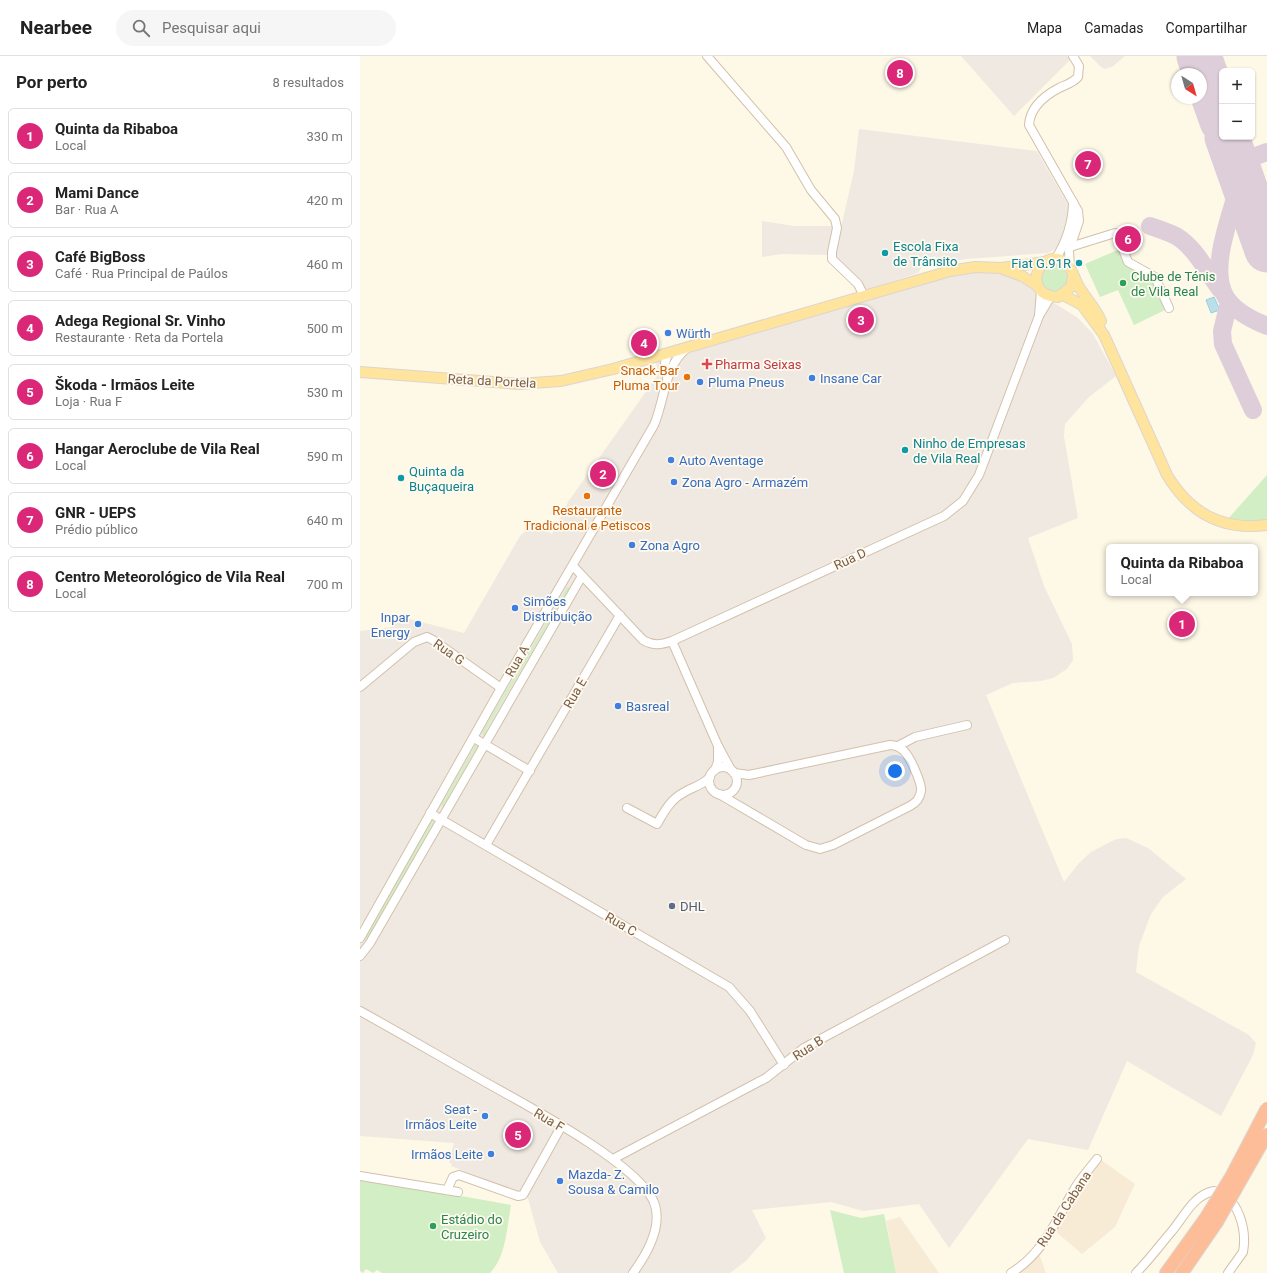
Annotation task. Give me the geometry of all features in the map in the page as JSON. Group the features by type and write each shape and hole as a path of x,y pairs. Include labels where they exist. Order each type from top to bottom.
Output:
{"highway":[{"path":"1166,1273 1212,1219 1231,1177 1267,1108"},
{"path":"1182,1273 1212,1219 1267,1134"}],"main road":[{"path":"1039,288 1036,275 1041,265 1050,260"},
{"path":"1001,268 1050,260 1061,261 1072,272 1097,312 1104,335 1167,475 1181,496 1197,510 1221,522 1244,526 1267,524"},
{"name":"Reta da Portela","path":"360,372 512,384 543,384 580,377 668,353 955,270 1001,268"},
{"path":"1001,268 1022,276 1051,296 1062,295 1082,305 1104,335"},
{"path":"1062,295 1070,287 1072,272"}],"street":[{"path":"707,56 786,148 811,190 835,219 837,226 832,259 836,265 857,283 864,296"},
{"path":"1072,56 1080,66 1078,77 1051,92 1039,102 1031,115 1029,125 1078,211 1080,218 1070,248 1072,272"},
{"path":"1050,260 1062,249 1073,214 1073,202"},
{"path":"1070,248 1115,233 1128,262 1152,274 1156,278 1169,308"},
{"path":"1039,288 1039,316"},
{"path":"1039,316 1051,296"},
{"name":"Rua D","path":"573,566 647,642 658,645 672,641 944,516 959,505 970,492 981,471 1039,316"},
{"path":"669,369 678,356 690,346"},
{"path":"668,353 672,360 669,369"},
{"path":"655,356 669,369"},
{"name":"Rua A","path":"360,938 501,688 654,426 663,400 669,369"},
{"path":"360,956 370,943 582,576"},
{"name":"Rua E","path":"486,845 620,615"},
{"name":"Rua G","path":"360,688 414,642 427,637 501,688"},
{"path":"672,641 718,746 733,771 736,804"},
{"path":"715,770 724,767 749,775 881,746 898,746 915,737 967,725"},
{"path":"474,738 530,771"},
{"path":"627,808 657,824 674,798 687,790 696,787 710,777 715,770 718,759 718,746"},
{"path":"710,777 716,792 809,847 817,849 826,847 907,808 918,800 921,791 920,783 905,753 898,746"},
{"path":"696,787 728,794 749,775"},
{"name":"Rua C","path":"430,813 729,988 750,1011 784,1065"},
{"name":"Rua B","path":"612,1159 766,1078 809,1046 1005,940"},
{"name":"Rua F","path":"362,1013 561,1127 612,1159 646,1190 653,1200 656,1211 653,1237 646,1253 633,1273"},
{"path":"447,1190 452,1178 459,1175 518,1196 523,1195 561,1127"},
{"name":"Rua da Cabana","path":"1011,1273 1026,1262 1041,1247 1077,1184 1097,1158"},
{"path":"360,1176 458,1192"},
{"path":"1136,1273 1173,1230 1187,1209 1203,1196 1214,1191 1222,1194 1233,1204 1238,1210 1241,1221 1244,1252 1228,1273"}],"shaded area":[{"path":"961,56 1074,56 1014,116"},
{"path":"1090,56 1125,56 1112,67 1105,69"},
{"path":"859,129 1037,151 1070,208 1059,244 1055,249 1048,253 966,259 944,263 939,261 935,256 923,260 922,267 918,273 866,290 858,279 836,259 835,253 854,171"},
{"path":"762,221 794,226 834,226 828,255 782,254 762,257"},
{"path":"967,271 1005,272 1078,318 1093,334 1116,376 1089,397 1065,424 1064,436 1078,518 1028,538 1044,586 1072,644 1073,660 1067,669 1053,678 1041,681 1013,683 986,695 1064,882 1079,863 1091,852 1116,839 1126,838 1148,848 1186,879 1163,897 1151,914 1139,946 1136,972 1249,1035 1256,1043 1253,1055 1221,1116 1127,1061 1088,1150 1028,1139 949,1248 919,1204 863,1211 831,1202 752,1210 766,1238 746,1261 730,1273 558,1273 540,1242 527,1195 451,1166 452,1164 449,1162 454,1143 360,1136 360,631 392,627 394,615 464,633 520,536 529,528 534,527 541,528 552,534 568,502 659,373 655,361 945,276"},
{"path":"1097,1157 1135,1184 1115,1227 1082,1254 1055,1231 1039,1254 1046,1273 1008,1273 1027,1259"},
{"path":"900,1217 939,1273 896,1273 886,1221"}],"green space":[{"name":"Clube de Ténis de Vila Real","path":"1120,249 1150,276 1165,310 1134,325 1118,290 1100,297 1085,264"},
{"path":"1055,264 1065,268 1069,278 1065,288 1055,292 1045,288 1041,278 1045,268"},
{"path":"1267,475 1267,520 1246,522 1227,520"},
{"path":"567,587 571,589 568,594 565,595 486,730 488,732 484,737 482,732"},
{"path":"476,744 480,746 478,750 474,752 443,807 441,805"},
{"path":"433,819 437,821 435,826 431,827 368,939 366,938 366,934"},
{"name":"Estádio do Cruzeiro","path":"360,1178 511,1205 503,1250 495,1266 490,1273 382,1273 377,1270 373,1273 366,1269 363,1273 360,1271"},
{"path":"830,1210 861,1218 884,1214 896,1273 844,1273"}],"water":[{"path":"1214,297 1220,310 1211,313 1206,300"}],"taxiway":[{"path":"1237,163 1267,152"},
{"path":"1242,178 1222,246 1219,275 1221,287 1225,296 1241,313 1267,326"},
{"path":"1150,226 1176,236 1183,241 1195,253 1220,289"},
{"path":"1229,302 1222,331 1223,344 1253,410"}],"runway":[{"path":"1199,56 1219,113"},
{"path":"1228,140 1267,250"}],"place":[{"name":"Centro Meteorológico de Vila Real","path":"900,73"},
{"name":"GNR - UEPS","path":"1088,164"},
{"name":"Hangar Aeroclube de Vila Real","path":"1128,239"},
{"name":"Escola Fixa de Trânsito","path":"885,253"},
{"name":"Fiat G.91R","path":"1079,263"},
{"name":"Clube de Ténis de Vila Real","path":"1123,283"},
{"name":"Café BigBoss","path":"861,320"},
{"name":"Würth","path":"668,333"},
{"name":"Adega Regional Sr. Vinho","path":"644,343"},
{"name":"Pharma Seixas","path":"707,364"},
{"name":"Snack-Bar Pluma Tour","path":"687,377"},
{"name":"Insane Car","path":"812,378"},
{"name":"Pluma Pneus","path":"700,382"},
{"name":"Ninho de Empresas de Vila Real","path":"905,450"},
{"name":"Auto Aventage","path":"671,460"},
{"name":"Mami Dance","path":"603,474"},
{"name":"Quinta da Buçaqueira","path":"401,478"},
{"name":"Zona Agro - Armazém","path":"674,482"},
{"name":"Restaurante Tradicional e Petiscos","path":"587,496"},
{"name":"Zona Agro","path":"632,545"},
{"name":"Simões Distribuição","path":"515,608"},
{"name":"Inpar Energy","path":"418,624"},
{"name":"Quinta da Ribaboa","path":"1182,624"},
{"name":"Basreal","path":"618,706"},
{"name":"DHL","path":"672,906"},
{"name":"Seat - Irmãos Leite","path":"485,1116"},
{"name":"Škoda - Irmãos Leite","path":"518,1135"},
{"name":"Irmãos Leite","path":"491,1154"},
{"name":"Mazda- Z. Sousa & Camilo","path":"560,1181"},
{"name":"Estádio do Cruzeiro","path":"433,1226"}]}
